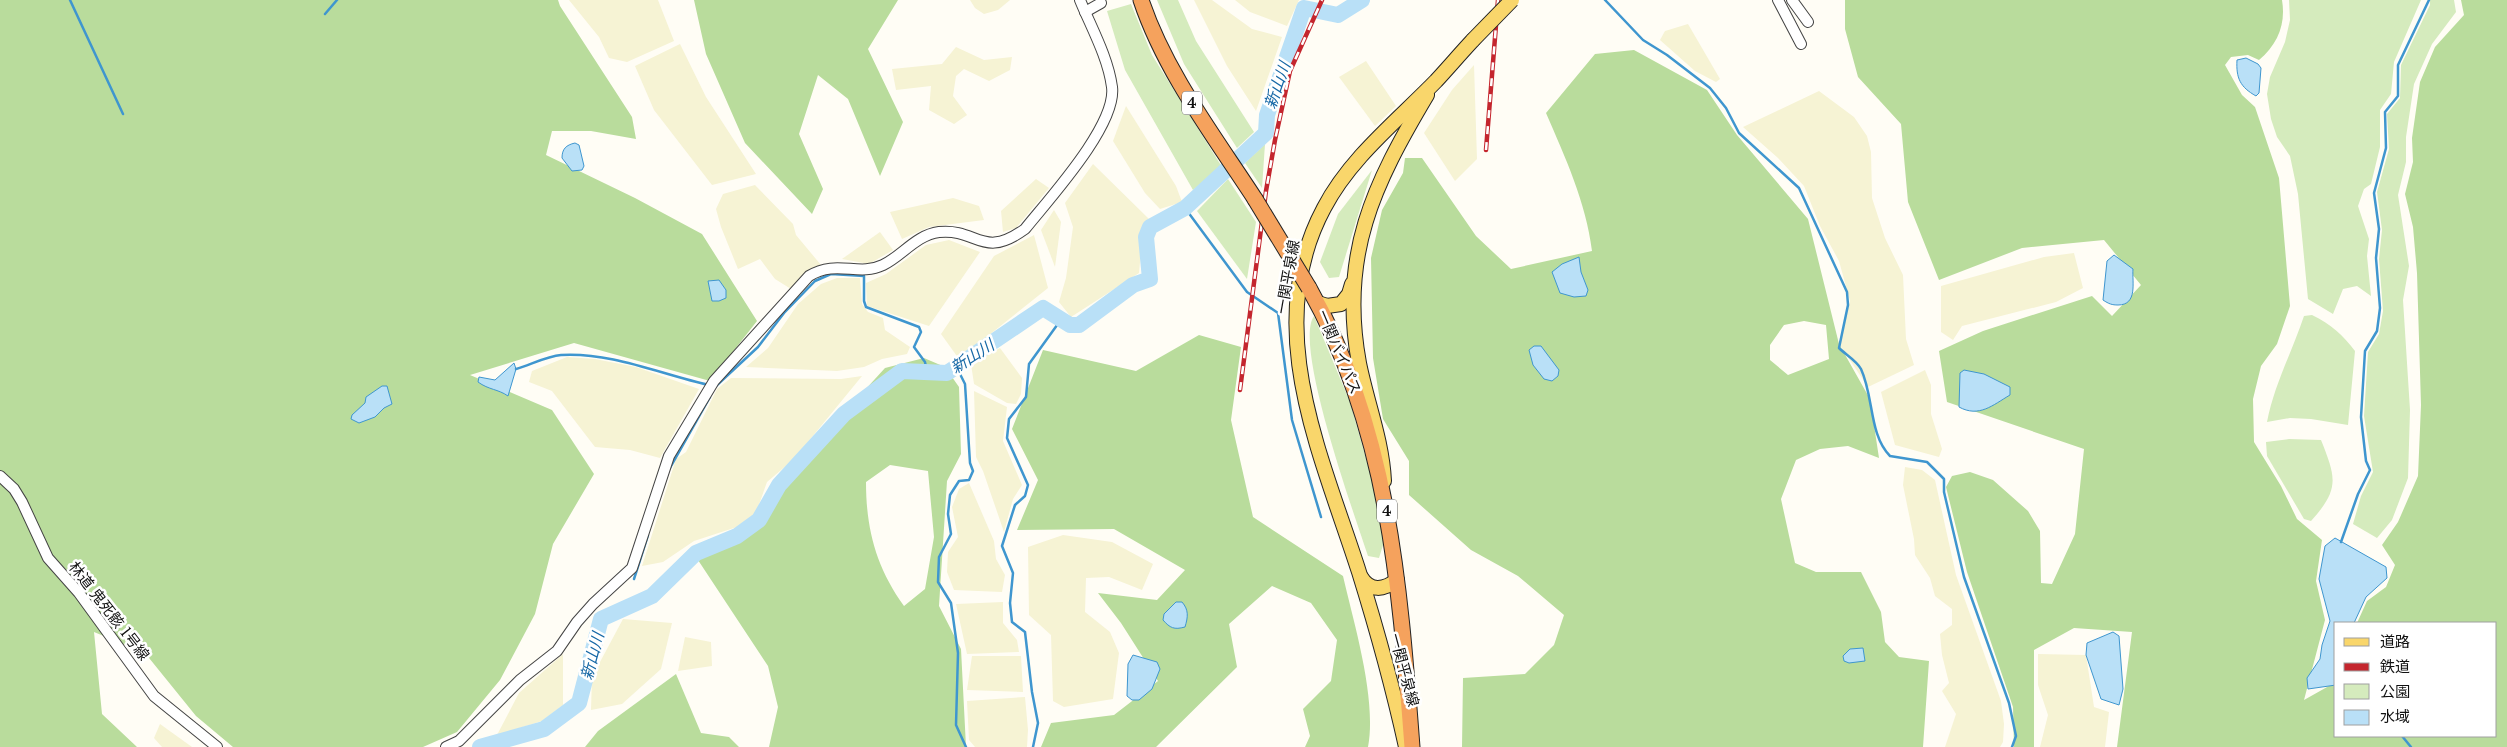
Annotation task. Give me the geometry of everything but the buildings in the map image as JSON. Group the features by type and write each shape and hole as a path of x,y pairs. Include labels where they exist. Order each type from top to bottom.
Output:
{"highway":[{"name":"一関バイパス","path":"1141,0 1166,55 1193,106 1255,199 1318,303 1329,324 1361,405 1385,498 1397,580 1412,747"}],"main road":[{"name":"一関平泉線","path":"1406,747 1392,684 1360,574 1302,390 1296,340 1296,304 1304,259 1324,207 1367,151 1512,0"},
{"name":"一関平泉線","path":"1385,498 1383,458 1359,360 1354,312 1355,278 1360,240 1378,185 1435,81"},
{"name":"一関平泉線","path":"1318,303 1327,306 1341,304 1349,294 1355,278"},
{"path":"1360,574 1366,584 1376,588 1390,586 1397,580"}],"street":[{"path":"446,747 459,741 520,680 557,651 567,635 593,604 632,568 669,456 714,381 809,276 821,269 831,267 868,269 883,265 922,238 937,232 952,232 991,244 1014,237 1025,229 1088,146 1109,112 1112,86 1100,48 1080,0"},
{"path":"1778,0 1802,44"},
{"path":"1792,0 1808,22"},
{"path":"1085,12 1101,3"},
{"name":"林道 鬼死骸 1号線","path":"0,476 14,489 22,502 48,558 90,608 154,696 216,747"}],"shaded area":[{"path":"569,0 658,0 674,41 627,62 609,58 599,37"},
{"path":"970,0 1010,0 998,10 984,14 975,8"},
{"path":"1194,0 1212,0 1252,29 1282,37 1256,111 1227,66"},
{"path":"1235,0 1299,0 1287,26 1250,12"},
{"path":"1688,24 1720,79 1716,82 1695,71 1660,40 1665,31"},
{"path":"680,44 706,97 756,174 712,185 654,110 635,66"},
{"path":"956,47 984,60 1012,57 1010,70 989,81 964,69 956,76 953,96 967,115 954,124 929,110 931,86 896,90 892,69 942,64"},
{"path":"1366,61 1396,106 1375,126 1339,77"},
{"path":"1474,65 1477,159 1455,181 1424,133 1452,90"},
{"path":"1819,91 1854,117 1867,136 1871,152 1872,198 1885,238 1903,275 1906,339 1914,365 1868,387 1839,344 1850,301 1839,261 1820,226 1804,186 1778,158 1743,127"},
{"path":"1126,106 1176,186 1182,202 1160,209 1145,193 1113,141"},
{"path":"1093,164 1149,219 1143,230 1139,273 1071,317 1059,302 1066,278 1073,227 1065,203"},
{"path":"1036,179 1049,188 1016,228 1003,232 1001,211"},
{"path":"755,185 793,224 796,235 821,265 807,272 791,289 775,279 760,259 738,269 721,227 716,209 723,194"},
{"path":"953,198 979,206 984,220 929,227 902,239 890,212"},
{"path":"1054,210 1061,222 1055,267 1041,230"},
{"path":"880,232 893,250 869,264 842,259"},
{"path":"1034,235 1048,288 959,359 941,334 994,256"},
{"path":"949,240 980,252 929,326 867,306 866,283 886,274 926,245"},
{"path":"2074,253 2083,288 2056,302 1962,326 1953,340 1941,332 1941,286 2044,257"},
{"path":"837,278 860,278 862,304 868,312 883,318 885,330 910,347 907,354 882,359 864,367 837,371 746,367 768,348 798,304 821,284"},
{"path":"1000,348 1022,378 1021,394 1016,404 1007,403 974,384 971,364"},
{"path":"567,357 595,359 636,367 699,389 660,458 630,450 595,447 552,391 529,382 532,371"},
{"path":"1925,370 1931,385 1931,414 1942,449 1939,457 1895,445 1881,392"},
{"path":"862,376 794,459 767,482 756,513 737,527 694,541 663,562 642,566 676,459 686,452 717,389 731,378 841,379"},
{"path":"974,391 1007,407 1003,441 1022,485 1013,499 1004,532 983,471 976,457"},
{"path":"1905,467 1922,470 1935,480 1956,575 2001,701 2004,724 2003,742 2000,747 1945,747 1956,714 1942,691 1949,683 1942,655 1940,634 1952,625 1952,609 1935,596 1930,578 1915,555 1914,539 1903,485"},
{"path":"969,483 994,541 996,559 1005,575 1002,592 954,590 947,572 948,552 958,537 952,507 959,489"},
{"path":"1063,535 1112,542 1153,564 1142,590 1109,577 1086,578 1085,612 1110,632 1119,653 1113,699 1064,707 1053,701 1051,635 1029,615 1028,547"},
{"path":"1003,602 1003,623 1017,640 1019,652 967,654 956,604"},
{"path":"623,619 672,623 661,669 622,704 591,710 592,677"},
{"path":"685,637 711,642 712,666 678,671"},
{"path":"563,654 563,705 542,721 497,735 519,693"},
{"path":"2038,654 2086,655 2094,707 2109,712 2105,747 2040,747 2048,715 2038,685"},
{"path":"972,656 1021,656 1023,692 967,690"},
{"path":"1025,697 1028,730 1027,747 975,747 969,740 967,701"},
{"path":"160,724 192,747 162,747 154,738"}],"green space":[{"path":"0,0 558,0 560,6 632,117 636,139 591,131 552,131 546,155 635,198 702,234 757,321 710,381 574,343 470,375 552,410 594,474 553,544 535,614 500,680 457,732 423,747 233,747 196,716 145,653 94,632 102,714 137,747 0,747"},
{"path":"694,0 898,0 868,49 903,122 880,176 848,99 818,75 799,134 823,189 812,214 745,143 706,54"},
{"path":"1157,0 1178,0 1196,41 1254,132 1237,148 1184,64"},
{"path":"1845,0 2282,0 2283,17 2279,33 2266,54 2259,60 2248,55 2231,57 2225,65 2242,95 2255,107 2279,178 2290,306 2277,344 2261,366 2253,399 2254,442 2281,486 2297,519 2322,540 2316,581 2325,620 2304,700 2334,683 2334,737 2497,737 2497,622 2357,622 2367,601 2386,587 2395,565 2382,545 2398,522 2418,476 2421,405 2417,273 2413,227 2405,194 2413,162 2412,138 2420,82 2435,47 2464,15 2461,0 2507,0 2507,747 2117,747 2132,632 2074,628 2034,650 2034,747 2014,747 2013,707 1967,572 1946,487 1952,476 1970,472 1993,480 2028,511 2040,531 2041,583 2052,584 2075,534 2084,449 1947,402 1939,351 1983,331 2092,296 2112,316 2141,285 2104,240 2022,248 1939,280 1908,202 1901,124 1858,77 1845,29"},
{"path":"2289,0 2421,0 2394,62 2391,94 2380,110 2380,147 2371,184 2364,189 2358,206 2369,239 2367,256 2371,296 2357,286 2343,289 2333,314 2308,299 2298,194 2290,156 2277,137 2271,119 2267,94 2270,77 2285,42 2290,20"},
{"path":"2430,0 2454,0 2456,12 2432,44 2414,84 2406,137 2406,162 2398,195 2409,266 2403,300 2410,410 2408,478 2392,520 2377,538 2353,524 2361,496 2373,472 2364,416 2368,352 2379,334 2383,311 2379,259 2382,230 2377,192 2389,149 2387,114 2400,98 2401,65 2430,5"},
{"path":"1131,4 1152,55 1222,167 1193,190 1125,70 1107,11"},
{"path":"1634,50 1707,90 1737,135 1808,219 1839,344 1870,399 1879,458 1848,446 1820,449 1796,460 1781,499 1795,563 1816,572 1861,572 1881,612 1885,642 1899,657 1929,661 1923,747 1462,747 1463,678 1525,674 1554,645 1564,615 1518,576 1471,550 1409,495 1409,461 1383,419 1373,358 1371,258 1382,210 1403,173 1405,158 1422,158 1476,236 1511,269 1592,251 1580,197 1546,113 1595,54","holes":["1804,321 1826,325 1829,359 1788,375 1770,360 1770,345 1784,325"]},
{"path":"1265,144 1262,188 1245,163"},
{"path":"1372,170 1339,277 1329,278 1320,262 1338,214"},
{"path":"1228,179 1256,222 1247,279 1197,211"},
{"path":"2312,315 2336,330 2355,351 2348,425 2311,419 2290,418 2267,422 2279,382 2304,316"},
{"path":"1314,316 1350,402 1374,487 1384,542 1379,558 1368,556 1328,432 1318,394 1312,360 1310,333"},
{"path":"1199,335 1241,347 1231,420 1253,517 1343,576 1367,684 1370,728 1368,747 1305,747 1310,736 1303,709 1331,681 1337,640 1311,603 1272,586 1229,624 1237,667 1156,747 1041,747 1051,723 1114,715 1158,681 1121,623 1098,593 1157,600 1185,570 1114,529 1017,530 1038,480 1012,429 1043,350 1136,371"},
{"path":"924,358 945,367 959,387 961,454 947,481 939,606 961,649 966,747 769,747 778,707 768,666 696,557 753,532 776,484 846,419 864,391 885,368","holes":["890,465 928,471 934,537 925,589 904,606 886,577 874,547 868,516 866,482"]},
{"path":"2289,439 2321,440 2330,464 2332,474 2331,491 2327,500 2311,521 2304,519 2267,456 2266,442"},
{"path":"676,674 701,733 729,737 739,747 585,747 598,731"}],"water":[{"path":"2246,58 2258,64 2261,68 2259,93 2256,96 2246,89 2238,77 2237,60"},
{"path":"575,143 579,145 584,166 582,170 572,171 562,158 562,155 565,148"},
{"path":"2114,255 2133,269 2133,292 2131,297 2129,301 2118,305 2110,304 2103,300 2107,261"},
{"path":"1579,257 1581,272 1588,290 1586,296 1574,297 1560,293 1552,272 1562,264"},
{"path":"719,280 726,290 726,298 712,301 708,281"},
{"path":"1534,346 1541,346 1559,370 1558,376 1552,381 1544,379 1533,365 1529,350"},
{"path":"514,363 516,369 508,396 478,382 479,377 495,380"},
{"path":"1964,370 1984,374 2010,387 2010,395 1992,406 1979,411 1966,410 1959,407 1960,373"},
{"path":"382,386 387,386 392,404 384,408 375,417 359,423 351,419 352,415 365,403 366,397"},
{"path":"2335,538 2386,567 2387,578 2366,597 2354,622 2334,622 2334,685 2308,689 2307,678 2320,659 2322,645 2330,621 2319,579 2325,546"},
{"path":"1176,602 1182,602 1186,608 1185,627 1172,628 1163,620 1164,614"},
{"path":"2113,632 2119,636 2123,689 2119,705 2101,699 2086,655 2087,643"},
{"path":"1863,648 1865,661 1849,663 1844,661 1843,656 1850,649"},
{"path":"1133,655 1157,662 1160,669 1152,689 1139,700 1132,700 1127,696 1128,664"}],"waterway":[{"path":"70,0 123,114"},
{"path":"325,14 337,0"},
{"name":"新山川","path":"480,747 544,729 579,703 601,619 652,596 696,553 737,536 759,520 779,485 844,414 902,371 947,373 1043,308 1070,325 1079,325 1133,285 1150,279 1146,237 1150,227 1185,208 1266,133 1267,115 1304,8 1338,15 1362,0"},
{"path":"1605,0 1643,40 1667,55 1710,88 1726,108 1739,133 1799,188 1847,292 1848,305 1839,348 1854,360 1861,369 1878,437 1890,456 1927,462 1944,479 1944,492 1964,577 2009,703 2016,736 2012,747"},
{"path":"2341,542 2358,494 2370,470 2366,461 2361,417 2365,351 2377,331 2380,308 2376,258 2379,229 2374,193 2386,148 2385,112 2398,96 2398,65 2429,0"},
{"path":"1185,208 1247,292 1278,313 1292,420 1321,517"},
{"path":"716,386 758,347 784,313 815,281 831,274 864,276 864,301 866,307 919,327 921,332 914,347 925,362 927,372"},
{"path":"1033,747 1038,723 1032,692 1025,632 1012,622 1010,603 1013,573 1002,546 1015,505 1025,496 1028,485 1007,438 1009,419 1026,397 1029,364 1060,321"},
{"path":"516,369 556,356 580,355 617,360 709,385"},
{"path":"956,366 965,384 970,463 973,471 969,480 959,481 950,495 948,514 951,534 939,557 938,582 951,603 958,653 956,725 966,747"},
{"path":"670,468 710,397"},
{"path":"634,579 648,535"},
{"path":"2403,737 2411,747"}],"railway":[{"path":"1240,390 1266,191 1275,140 1290,71 1322,0"},
{"path":"1486,150 1498,0"}]}
